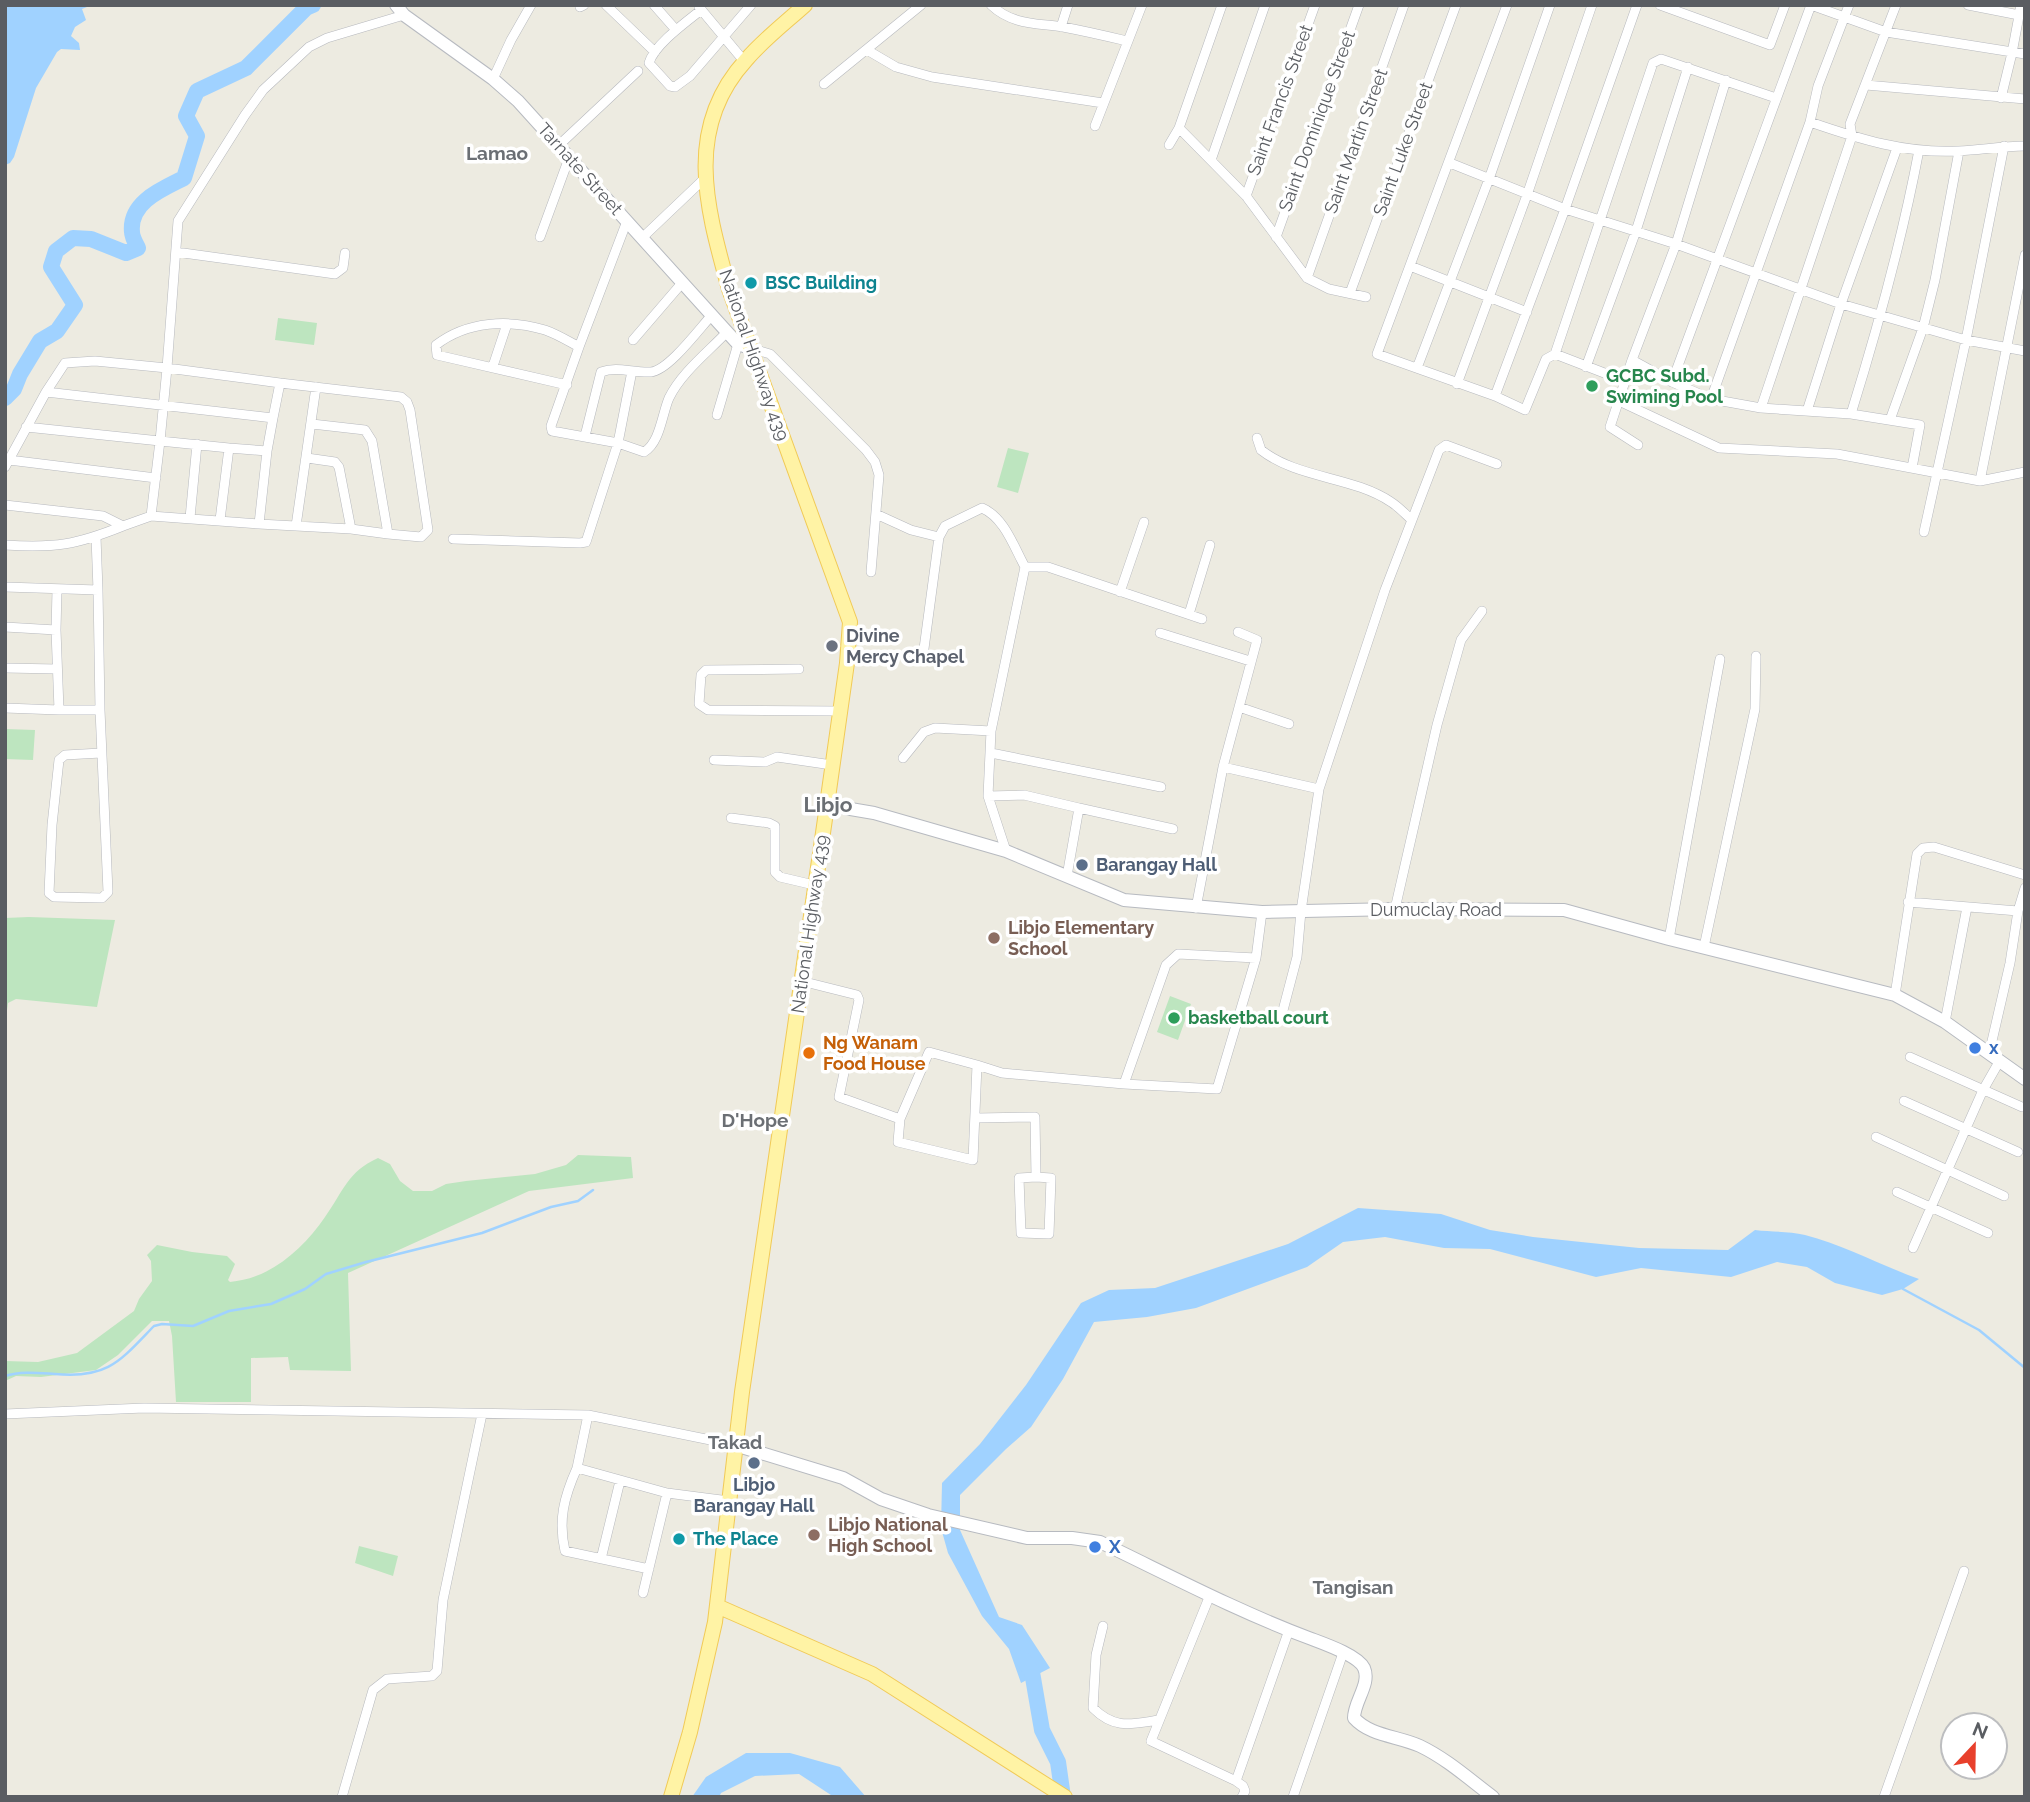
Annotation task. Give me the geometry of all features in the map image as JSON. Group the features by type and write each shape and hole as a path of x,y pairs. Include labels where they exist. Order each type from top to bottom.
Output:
{"main road":[{"name":"National Highway 439","path":"671,1797 690,1732 717,1606 735,1446 827,805 850,621 744,346 717,246 704,179 707,134 722,92 744,61 805,5"},
{"path":"717,1606 872,1674 1065,1797"}],"street":[{"path":"494,79 511,40 531,5"},
{"path":"606,5 655,52"},
{"path":"654,5 676,30"},
{"path":"744,61 723,38 700,8 655,52 649,63 675,88 690,76 723,38 751,5"},
{"path":"824,84 921,5"},
{"path":"991,5 1012,20 1026,24 1061,27 1127,41"},
{"path":"1061,27 1068,5"},
{"path":"1095,126 1142,5"},
{"path":"1169,145 1179,128 1222,5"},
{"path":"1210,160 1265,5"},
{"name":"Saint Francis Street","path":"1246,195 1315,5"},
{"name":"Saint Dominique Street","path":"1276,237 1359,5"},
{"name":"Saint Martin Street","path":"1307,278 1404,5"},
{"name":"Saint Luke Street","path":"1350,293 1456,5"},
{"path":"1507,5 1377,354 1495,396 1525,410 1546,359 1555,354 1653,63 1661,59 1776,98"},
{"path":"1417,368 1489,179 1550,5"},
{"path":"1457,384 1527,195 1592,5"},
{"path":"1495,396 1637,5"},
{"path":"1660,5 1770,45 1785,5"},
{"path":"1672,382 1811,5 1886,32 2025,54"},
{"path":"1711,399 1810,122 1818,86 1849,5"},
{"path":"1761,408 1852,136 1850,124 1896,5"},
{"path":"1968,5 2020,10 2001,98"},
{"path":"151,516 164,406 178,221 263,90 303,52 327,38 400,10"},
{"name":"Tarnate Street","path":"400,10 494,79 518,101 727,332 744,346"},
{"path":"867,50 897,67 932,77 1103,103"},
{"path":"1586,367 1636,231 1688,67"},
{"path":"558,146 638,71"},
{"path":"1638,445 1610,428 1632,360 1676,244 1726,80"},
{"path":"1866,86 2025,99"},
{"path":"1810,122 1897,148 1959,151 2025,146"},
{"path":"1179,128 1246,195 1307,278 1329,289 1366,297"},
{"path":"1924,532 1966,340 2004,146"},
{"path":"1807,411 1841,304 1897,148"},
{"path":"1851,414 1881,317 1904,227 1919,150"},
{"path":"1890,420 1923,328 1959,151"},
{"path":"540,237 569,158"},
{"path":"1450,163 1565,209 1676,244 1841,304 1966,340 2025,351"},
{"path":"642,238 704,179"},
{"path":"627,221 551,428 561,433 618,443 644,452 649,449 674,390 693,366 727,332"},
{"path":"176,252 335,274 343,268 345,253"},
{"path":"1980,481 2025,255"},
{"path":"1410,266 1527,312"},
{"path":"633,340 682,283"},
{"path":"585,436 601,372 610,369 654,372 671,360 712,315"},
{"path":"567,385 437,355 436,345 446,337 490,322 548,331 579,347"},
{"path":"493,366 507,324"},
{"path":"717,415 744,346 771,354 870,456 879,475 871,572"},
{"path":"1555,354 1625,380"},
{"path":"1632,360 1711,399 1761,408 1851,414 1920,425 1912,468"},
{"path":"5,545 55,547 96,537 151,516 421,537 428,530 410,410 401,397 167,368 95,361 68,362 62,365 7,463 156,478"},
{"path":"453,539 580,544 586,542 618,443 632,371"},
{"path":"259,524 267,451 280,383"},
{"path":"296,526 316,387"},
{"path":"46,392 273,418"},
{"path":"1619,401 1719,448 1836,454 1980,481 2025,472"},
{"path":"312,424 365,430 369,434 388,534"},
{"path":"26,427 267,451"},
{"path":"1257,438 1261,450 1276,459 1301,471 1335,480 1391,502 1412,520"},
{"path":"190,518 197,444"},
{"path":"1281,1018 1297,957 1319,789 1385,590 1412,520 1442,446 1446,445 1497,464"},
{"path":"220,520 229,448"},
{"path":"307,457 335,462 339,467 351,530"},
{"path":"5,506 103,516 124,526"},
{"path":"923,656 939,537 945,526 982,508 999,520 1025,567 991,731 988,796 1006,851"},
{"path":"876,514 911,530 939,537"},
{"path":"1120,592 1144,522"},
{"path":"96,537 101,753 108,892 102,898 54,897 49,893 52,825 59,760 65,755 101,753"},
{"path":"1189,614 1210,545"},
{"path":"1025,567 1048,567 1202,619"},
{"path":"5,587 98,590"},
{"path":"57,590 59,710"},
{"path":"1395,909 1437,725 1461,640 1482,611"},
{"path":"5,627 56,630"},
{"path":"1196,908 1223,767 1257,640 1238,632"},
{"path":"1160,633 1250,661"},
{"path":"1704,947 1755,709 1756,656"},
{"path":"1669,939 1720,659"},
{"path":"5,668 57,669"},
{"path":"799,669 706,670 701,675 699,704 708,710 839,711"},
{"path":"5,708 100,710"},
{"path":"1238,708 1289,724"},
{"path":"903,758 924,732 934,728 991,731"},
{"path":"991,753 1161,787"},
{"path":"714,760 765,762 777,757 832,765"},
{"path":"1223,767 1319,789"},
{"path":"988,796 1024,795 1173,829"},
{"name":"Dumuclay Road","path":"827,805 874,813 1006,851 1124,901 1262,912 1395,909 1564,910 1895,995 1945,1023 2025,1079"},
{"path":"1067,876 1079,808"},
{"path":"731,818 775,826 775,872 780,877 814,885"},
{"path":"1895,995 1917,854 1923,848 1934,847 2025,876"},
{"path":"1913,1248 1983,1090 1994,1058 2018,911 2025,888"},
{"path":"1908,902 2018,911"},
{"path":"1945,1023 1967,907"},
{"path":"977,1065 973,1160 898,1142 900,1119 929,1052 977,1065 1002,1073 1217,1089 1256,958 1262,912"},
{"path":"1124,1084 1166,965 1178,954 1256,958"},
{"path":"801,981 857,995 859,1000 839,1097 900,1119"},
{"path":"1910,1057 2022,1107"},
{"path":"1904,1101 2018,1152"},
{"path":"976,1118 1035,1117 1036,1177"},
{"path":"1876,1137 2004,1196"},
{"path":"1036,1177 1051,1178 1049,1234 1021,1233 1019,1178 1036,1177"},
{"path":"1897,1192 1988,1233"},
{"path":"5,1414 144,1408 588,1415 752,1449 843,1478 881,1499 928,1515 1017,1536 1080,1538 1100,1542 1210,1595 1343,1653 1361,1663 1366,1671 1365,1684 1354,1706 1354,1718 1362,1727 1419,1746 1459,1769 1493,1797"},
{"path":"342,1797 373,1690 387,1679 432,1676 437,1671 443,1600 482,1414"},
{"path":"588,1415 578,1468 563,1510 561,1530 565,1551 649,1569"},
{"path":"578,1468 667,1493 729,1501"},
{"path":"601,1559 620,1480"},
{"path":"643,1593 667,1493"},
{"path":"1884,1797 1964,1571"},
{"path":"1210,1595 1151,1741 1236,1781 1244,1786 1242,1797"},
{"path":"1103,1626 1096,1656 1093,1708 1102,1717 1122,1725 1159,1720"},
{"path":"1236,1781 1289,1630"},
{"path":"1293,1797 1343,1653"}],"green space":[{"path":"278,318 317,323 314,345 275,340"},
{"path":"1008,448 1029,453 1018,493 997,487"},
{"path":"5,729 35,730 33,760 5,759"},
{"path":"5,918 115,920 97,1007 16,999 8,1003 5,1025"},
{"name":"basketball court","path":"1170,996 1191,1004 1178,1040 1157,1032"},
{"path":"578,1155 631,1157 633,1178 529,1191 348,1273 351,1371 290,1370 288,1357 251,1358 251,1402 176,1402 169,1321 152,1321 118,1355 96,1370 41,1377 16,1376 5,1381 5,1361 38,1362 77,1353 134,1311 152,1281 151,1261 147,1255 157,1245 227,1256 235,1264 228,1280 245,1280 272,1269 296,1251 316,1229 352,1176 378,1158 390,1164 400,1181 413,1191 432,1191 446,1184 535,1174 566,1165"},
{"path":"359,1546 398,1556 393,1576 355,1563"}],"water":[{"path":"5,5 92,5 82,9 86,20 75,27 71,36 79,43 80,50 61,49 57,52 36,88 14,157 5,165"},
{"path":"1358,1208 1441,1214 1490,1230 1639,1248 1728,1250 1755,1230 1793,1233 1834,1244 1919,1279 1903,1289 1882,1295 1835,1283 1807,1267 1777,1262 1731,1277 1641,1268 1596,1277 1490,1249 1444,1248 1385,1237 1343,1242 1307,1267 1196,1308 1147,1317 1094,1322 1063,1379 1031,1427 960,1495 960,1530 999,1617 1022,1625 1050,1668 1021,1683 1009,1649 982,1616 948,1553 941,1528 942,1483 980,1444 1026,1385 1081,1303 1109,1290 1155,1288 1288,1244"},
{"path":"746,1753 790,1753 840,1767 866,1797 834,1797 799,1774 755,1776 721,1793 719,1797 692,1797 706,1777"}],"waterway":[{"path":"5,398 14,389 40,341 57,331 75,305 51,267 56,251 73,238 91,239 126,253 138,248 132,232 136,212 149,198 184,178 197,136 186,116 197,91 246,68 306,8 313,5"},
{"path":"5,1376 17,1373 73,1375 101,1370 122,1358 154,1326 193,1326 229,1311 271,1304 305,1289 326,1274 482,1233 551,1207 578,1201 593,1190"},
{"path":"1903,1289 1979,1330 2025,1368"},
{"path":"1022,1658 1032,1672 1042,1730 1058,1762 1063,1797"}],"place":[{"name":"BSC Building","path":"751,283"},
{"name":"GCBC Subd. Swiming Pool","path":"1592,386"},
{"name":"Divine Mercy Chapel","path":"832,646"},
{"name":"Barangay Hall","path":"1082,865"},
{"name":"Libjo Elementary School","path":"994,938"},
{"name":"basketball court","path":"1174,1018"},
{"name":"x","path":"1975,1048"},
{"name":"Ng Wanam Food House","path":"809,1053"},
{"name":"Libjo Barangay Hall","path":"754,1463"},
{"name":"Libjo National High School","path":"814,1535"},
{"name":"The Place","path":"679,1539"},
{"name":"X","path":"1095,1547"}],"district":[{"name":"Lamao","path":"497,153"},
{"name":"Libjo","path":"828,805"},
{"name":"D'Hope","path":"755,1120"},
{"name":"Takad","path":"735,1442"},
{"name":"Tangisan","path":"1353,1587"}]}
